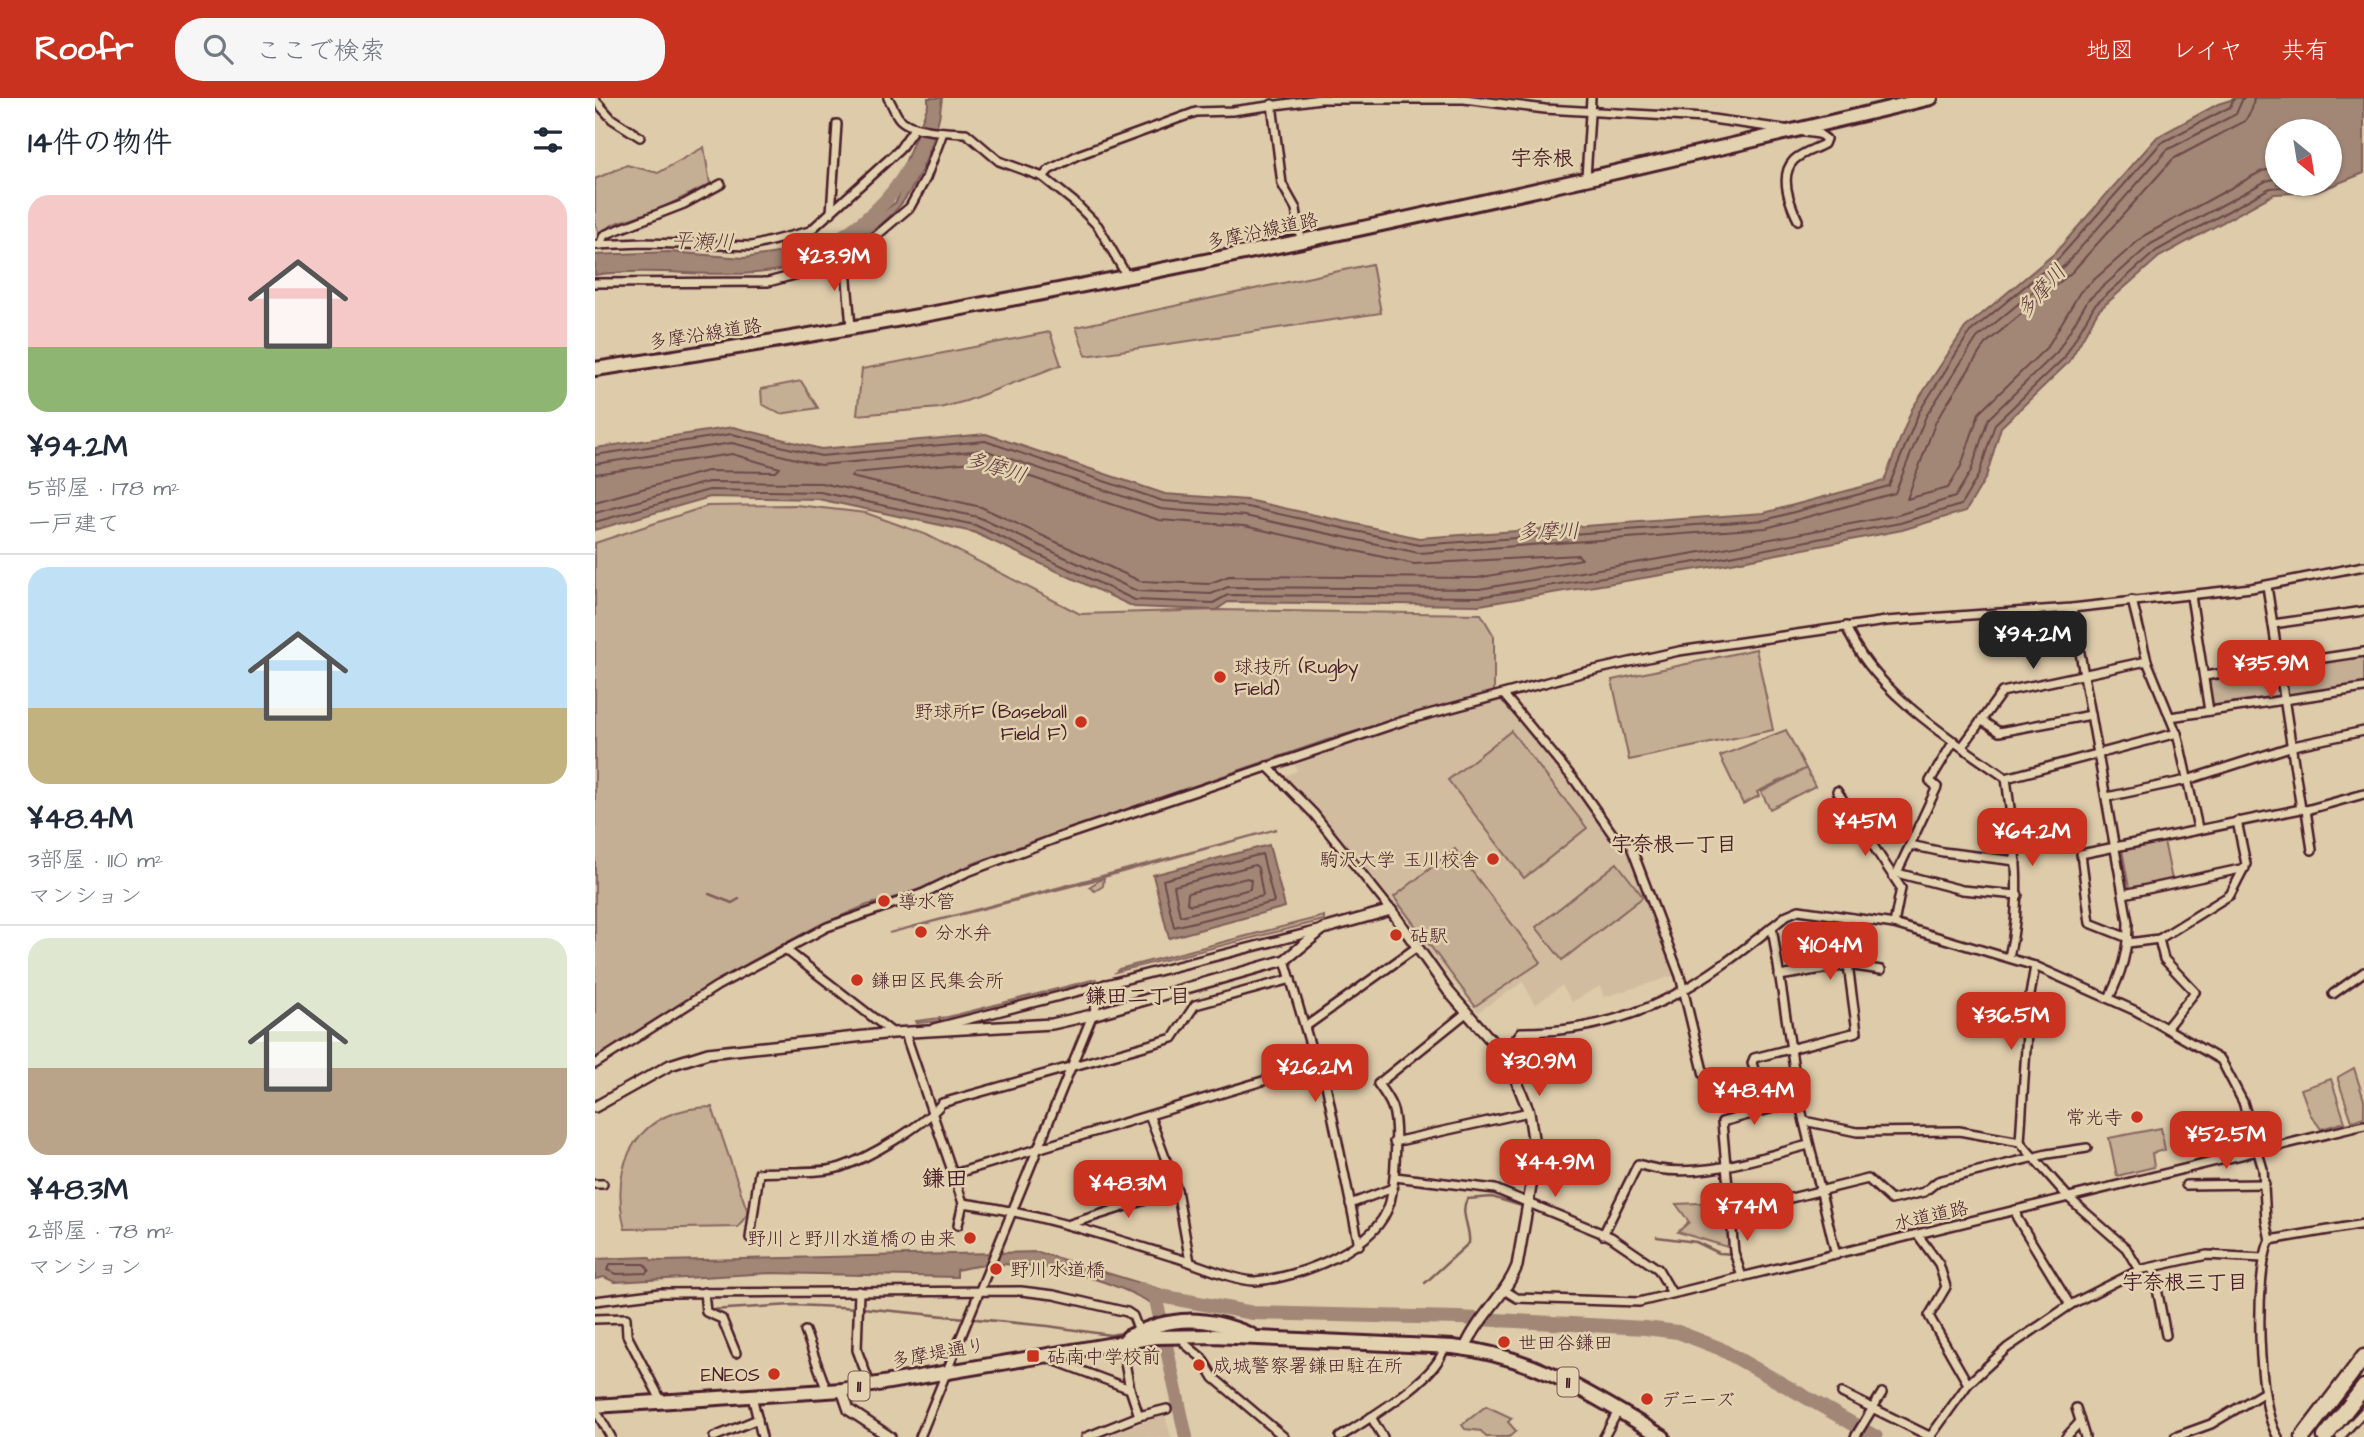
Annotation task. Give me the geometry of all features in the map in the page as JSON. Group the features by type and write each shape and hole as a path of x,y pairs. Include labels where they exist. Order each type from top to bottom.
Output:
{"highway":[{"path":"2303,1437 2364,1357"},
{"path":"2325,1437 2364,1387"}],"main road":[{"name":"多摩沿線道路","path":"595,369 1128,278 1586,178 1928,98"},
{"name":"多摩堤通り","path":"1120,1341 1173,1320 1214,1322 1261,1339"},
{"name":"多摩堤通り","path":"595,1408 661,1400 842,1390 1120,1341 1179,1336 1444,1346 1467,1344 1531,1364 1663,1437"}],"street":[{"path":"888,98 900,120 942,132 966,133 999,161 1043,177 1098,226 1128,278"},
{"path":"1586,178 1591,98"},
{"path":"1043,177 1049,170 1078,155 1189,114 1333,99 1430,99 1705,118 1819,134 1826,139 1824,144 1793,161 1789,167 1787,197 1798,220"},
{"path":"595,100 613,119 639,138"},
{"path":"1272,104 1282,184 1296,209 1301,241"},
{"path":"831,213 837,124"},
{"path":"597,245 752,246 810,231 899,150 917,127"},
{"path":"595,283 768,282 812,272 845,257 910,207 926,178 942,132"},
{"path":"597,245 604,235 684,204 720,184"},
{"path":"845,257 851,327"},
{"path":"595,1064 717,986 827,927 924,892 965,873 1403,721 1679,651 1846,626 2191,596 2267,586 2364,566"},
{"path":"2267,586 2312,850"},
{"path":"2191,596 2209,711"},
{"path":"2132,600 2147,661 2176,733 2198,828"},
{"path":"2072,608 2124,894 2128,941 2122,971 2109,998"},
{"path":"2273,624 2364,611"},
{"path":"1846,626 1859,650 1896,693 1954,741 2006,778 2018,895 2009,957"},
{"path":"2204,676 2364,652"},
{"path":"1962,747 2003,692 2147,661"},
{"path":"2170,716 2364,688"},
{"path":"1504,695 1576,782 1614,836 1625,838 1630,844 1660,918 1684,991 1704,1075"},
{"path":"1981,720 1999,732 2091,715"},
{"path":"2106,797 2187,780 2293,746 2364,731"},
{"path":"2006,778 2176,733"},
{"path":"1896,875 1937,787 1930,780 1954,741"},
{"path":"1267,766 1314,814 1391,910 1465,1013 1503,1056 1529,1112 1536,1158 1517,1266 1467,1344"},
{"path":"1837,791 1896,875 1901,888 1894,924"},
{"path":"2237,821 2245,868 2230,895 2159,939 2128,941 2090,923 2081,854 2198,828 2237,821 2304,809 2364,794"},
{"path":"1910,845 2016,861"},
{"path":"2124,894 2245,868"},
{"path":"1896,875 1962,890 2018,895"},
{"path":"925,1032 1391,910"},
{"path":"1503,1056 1521,1032 1576,1031 1608,1023 1684,991 1799,910 1894,924 2009,957 2109,998 2167,1027 2221,1060 2243,1102 2265,1184 2266,1221 2270,1240 2263,1258 2260,1322 2263,1393 2271,1427 2278,1437"},
{"path":"1772,927 1799,1101 1836,1255"},
{"path":"595,1107 691,1057 745,1047 893,1033 1052,1024 1092,1015 1285,960 1323,929"},
{"path":"2159,939 2164,959 2195,992 2167,1027"},
{"path":"1305,1027 1417,947"},
{"path":"785,949 893,1033"},
{"path":"1285,960 1316,1065 1324,1075 1359,1245"},
{"path":"1779,976 1848,965 1881,970"},
{"path":"1767,1109 1752,1063 1754,1058 1857,1032 1848,965"},
{"path":"2035,966 2029,1001 2021,1142 2031,1158 2069,1198 2126,1248 2139,1270"},
{"path":"2333,994 2364,972"},
{"path":"750,1238 759,1173 840,1168 932,1114 941,1103 1173,1038 1195,1005 1291,979"},
{"path":"920,1437 1105,984"},
{"path":"963,1203 1014,1210 1069,1224 1254,1281 1318,1265 1359,1245 1369,1237 1388,1210 1395,1177 1393,1108 1378,1084 1465,1013"},
{"path":"905,1033 963,1203 957,1225"},
{"path":"954,1174 1316,1065"},
{"path":"1742,1277 1734,1252 1722,1122 1799,1101"},
{"path":"1394,1142 1529,1112"},
{"path":"1150,1117 1177,1190 1190,1262"},
{"path":"1804,1121 1857,1132 1959,1131 2021,1142"},
{"name":"水道道路","path":"1503,1290 1517,1298 1639,1302 2364,1125"},
{"path":"1603,1235 1638,1164 1667,1172 1726,1165 1809,1145"},
{"path":"1730,1213 1868,1179 1891,1200 1924,1192 1938,1181 2031,1158 2087,1148"},
{"path":"1395,1177 1495,1189 1529,1203 1603,1235 1658,1269 1672,1293"},
{"path":"2186,1185 2265,1184"},
{"path":"1350,1204 1393,1188"},
{"path":"1069,1224 1177,1190"},
{"path":"2016,1210 2017,1219 2070,1305"},
{"path":"2270,1240 2364,1224"},
{"path":"1918,1235 1939,1264 1946,1287 1929,1316 1968,1384"},
{"path":"1842,1393 1930,1437 1968,1384 2007,1348 2070,1305 2139,1270 2207,1255 2263,1258"},
{"path":"2153,1268 2166,1335"},
{"path":"859,1291 857,1350 870,1384"},
{"path":"595,1301 660,1293 1021,1291 1115,1308 1132,1314 1139,1332"},
{"path":"704,1292 706,1312 722,1319 736,1353"},
{"path":"595,1319 626,1318 627,1335 661,1400"},
{"path":"805,1331 827,1391"},
{"path":"1179,1336 1202,1358 1215,1378 1284,1437"},
{"path":"1120,1341 1129,1389 1139,1416"},
{"path":"1340,1437 1426,1377 1444,1352 1444,1346"},
{"path":"1049,1353 1050,1359 1129,1389"},
{"path":"842,1390 849,1410 890,1437"},
{"path":"1855,1437 1882,1393"},
{"path":"2175,1437 2211,1424 2263,1393"},
{"path":"752,1396 762,1437"},
{"path":"595,1408 611,1437"},
{"path":"2076,1408 2085,1437"},
{"path":"1086,1437 1139,1416 1167,1409"},
{"path":"1604,1437 1618,1411"},
{"path":"2340,1437 2364,1411"},
{"path":"1371,1417 1383,1437"},
{"path":"714,1437 735,1433 758,1419"},
{"path":"2066,1437 2079,1423"}],"shaded area":[{"path":"704,147 710,184 662,208 614,224 599,233 595,223 595,179 627,165 658,173"},
{"path":"1372,264 1381,313 1086,356 1076,327"},
{"path":"1050,332 1061,365 966,401 940,408 857,415 862,369"},
{"path":"801,381 818,408 780,414 762,404 761,389"},
{"path":"796,505 866,513 927,535 1080,614 1216,610 1481,614 1494,636 1494,693 1336,737 975,863 912,893 867,905 820,925 750,962 595,1060 595,543 707,506"},
{"path":"1756,649 1773,730 1629,760 1612,680"},
{"path":"2364,656 2364,685 2291,696 2288,693 2284,671 2287,667"},
{"path":"2274,668 2278,671 2282,694 2278,698 2215,707 2211,704 2208,681 2211,678"},
{"name":"駒沢大学 玉川校舎","path":"1503,700 1572,785 1612,840 1622,843 1656,923 1673,976 1604,997 1600,986 1572,1002 1562,985 1535,1005 1523,982 1478,1012 1321,815 1283,777 1297,771 1294,762 1401,727"},
{"path":"1786,730 1815,786 1770,809 1761,792 1805,769 1757,792 1759,796 1743,804 1720,756"},
{"path":"1511,731 1587,828 1524,878 1448,780"},
{"path":"1277,829 1104,877 1103,886 1095,891 1089,887 1103,878 889,933"},
{"path":"2164,841 2172,880 2129,888 2122,849"},
{"path":"1455,849 1541,962 1475,1006 1394,897"},
{"path":"1617,863 1643,897 1562,960 1536,927"},
{"path":"1324,916 1324,920 1116,972 1119,969"},
{"path":"1096,979 1097,981 950,1020 916,1021 948,1017"},
{"path":"2354,1068 2364,1100 2364,1117 2352,1121 2338,1077"},
{"path":"2331,1079 2345,1122 2321,1129 2310,1114 2301,1089"},
{"path":"712,1107 748,1213 738,1227 625,1229 621,1182 634,1143 647,1128 665,1117 686,1110"},
{"path":"2161,1128 2165,1150 2152,1153 2154,1167 2117,1176 2109,1138"},
{"path":"1726,1202 1731,1248 1678,1232 1689,1222 1676,1204"},
{"path":"1486,1406 1512,1418 1508,1422 1516,1431 1509,1437 1486,1437 1481,1431 1465,1429 1462,1425"},
{"path":"1165,1415 1171,1437 1102,1437"}],"water":[{"path":"928,98 942,98 940,114 925,163 917,179 899,207 888,218 844,248 791,268 756,273 635,272 595,275 595,255 669,252 744,258 791,251 822,239 847,237 896,202 901,190 901,173 928,105"},
{"name":"多摩川","path":"2237,98 2364,98 2364,173 2342,182 2342,119 2265,119 2265,196 2270,196 2159,257 2098,311 2069,362 2001,427 1986,477 1966,511 1902,530 1716,566 1480,605 1228,602 1216,610 1134,607 973,532 818,499 710,497 595,530 595,448 733,427 821,449 986,434 1165,494 1247,500 1419,538 1764,513 1884,481 1912,409 1965,328 2055,253 2157,137 2218,104"},
{"path":"1269,845 1285,907 1169,938 1153,875"},
{"path":"1038,1252 1160,1289 1153,1304 1132,1293 1084,1276 1005,1264 957,1270 957,1277 771,1273 615,1282 604,1277 595,1279 595,1259 649,1257 651,1260 662,1261"}],"waterway":[{"name":"平瀬川","path":"826,246 873,213 893,192 909,168"},
{"path":"709,894 732,903 739,899"},
{"path":"1425,1283 1469,1243 1464,1210 1467,1199 1492,1197 1525,1207"},
{"path":"1657,1237 1696,1242 1719,1253 1735,1254"},
{"path":"1141,1289 1155,1295 1253,1313 1459,1318 1678,1332 1719,1348 1876,1437"},
{"path":"1155,1295 1186,1437"},
{"path":"710,1310 793,1305 862,1308 1048,1326 1110,1335 1127,1332"}],"place":[{"name":"球技所 (Rugby Field)","path":"1220,677"},
{"name":"野球所F (Baseball Field F)","path":"1081,722"},
{"name":"駒沢大学 玉川校舎","path":"1493,859"},
{"name":"導水管","path":"884,901"},
{"name":"分水弁","path":"921,932"},
{"name":"砧駅","path":"1396,935"},
{"name":"鎌田区民集会所","path":"857,980"},
{"name":"常光寺","path":"2137,1117"},
{"name":"野川と野川水道橋の由来","path":"970,1238"},
{"name":"野川水道橋","path":"996,1269"},
{"name":"世田谷鎌田","path":"1504,1342"},
{"name":"砧南中学校前","path":"1033,1356"},
{"name":"成城警察署鎌田駐在所","path":"1199,1365"},
{"name":"ENEOS","path":"774,1374"},
{"name":"デニーズ","path":"1647,1399"}],"district":[{"name":"宇奈根","path":"1542,158"},
{"name":"宇奈根一丁目","path":"1674,844"},
{"name":"鎌田二丁目","path":"1138,996"},
{"name":"鎌田","path":"945,1178"},
{"name":"宇奈根三丁目","path":"2185,1282"}]}
